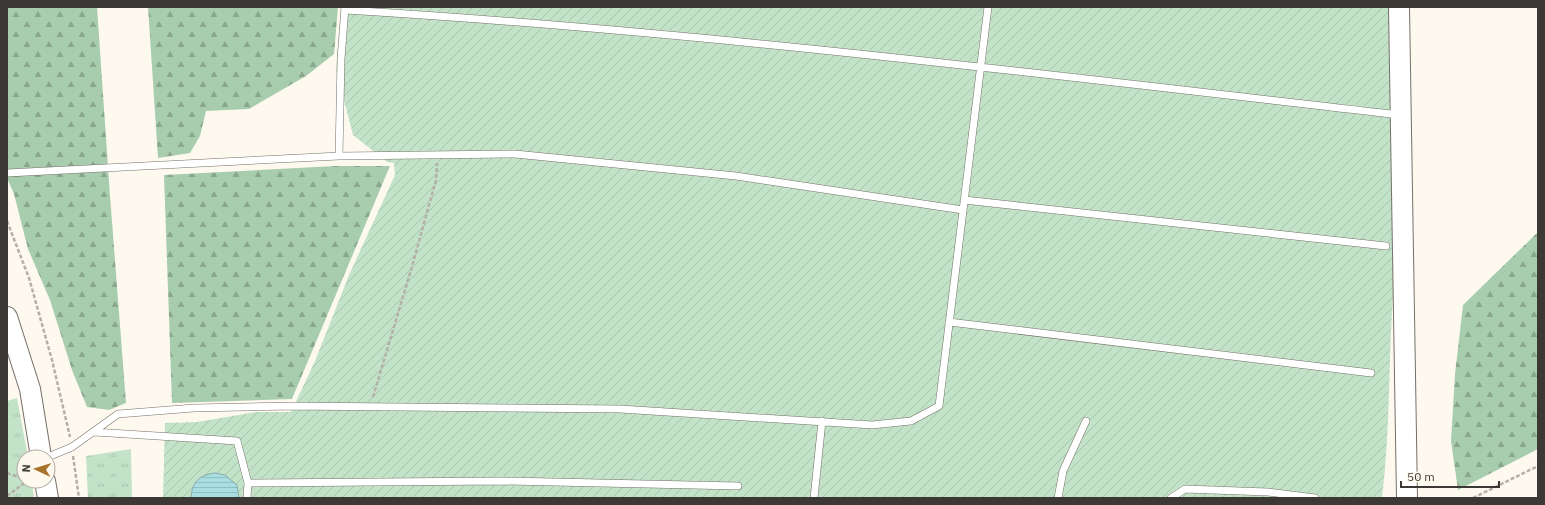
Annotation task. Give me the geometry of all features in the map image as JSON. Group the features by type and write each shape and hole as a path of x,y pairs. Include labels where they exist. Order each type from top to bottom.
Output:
{"street":[{"path":"1399,7 1407,498"},
{"path":"7,317 30,388 40,449"}],"lane":[{"path":"56,454 72,447 118,414 194,408 370,407 620,409 872,425 911,421 939,406 982,67 988,7"},
{"path":"339,156 341,59 345,9 718,39 982,67 1391,114"},
{"path":"7,173 339,156 515,154 736,176 963,210"},
{"path":"964,200 1386,246"},
{"path":"949,322 1371,373"},
{"path":"814,498 822,421"},
{"path":"1058,498 1063,471 1086,421"},
{"path":"94,432 237,441 248,483 248,498"},
{"path":"248,483 503,481 738,486"},
{"path":"1171,498 1185,489 1268,492 1315,498"}],"path":[{"path":"370,407 434,187 438,155"},
{"path":"7,221 29,278 52,360 72,447 78,498"},
{"path":"1473,498 1538,466"},
{"path":"7,496 16,489"}],"green space":[{"path":"7,7 97,7 126,403 109,410 87,407 72,370 50,300 28,249 14,194 7,178"},
{"path":"148,7 338,7 334,54 306,76 249,109 206,111 200,136 190,153 158,158"},
{"path":"341,7 1407,7 1411,127 1410,167 1394,281 1387,444 1382,498 163,498 165,423 197,422 256,412 291,412 315,361 349,275 395,175 394,163 387,162 353,135 336,70"},
{"path":"335,166 390,166 292,399 172,403 164,175"},
{"path":"1538,232 1538,449 1458,490 1451,441 1455,374 1463,305"},
{"path":"17,398 27,449 16,449 16,489 33,489 34,498 7,498 7,401"},
{"path":"131,449 132,498 88,498 86,456"}],"water":[{"path":"215,473 225,475 237,485 239,498 191,498 193,488 197,480 209,474"}]}
